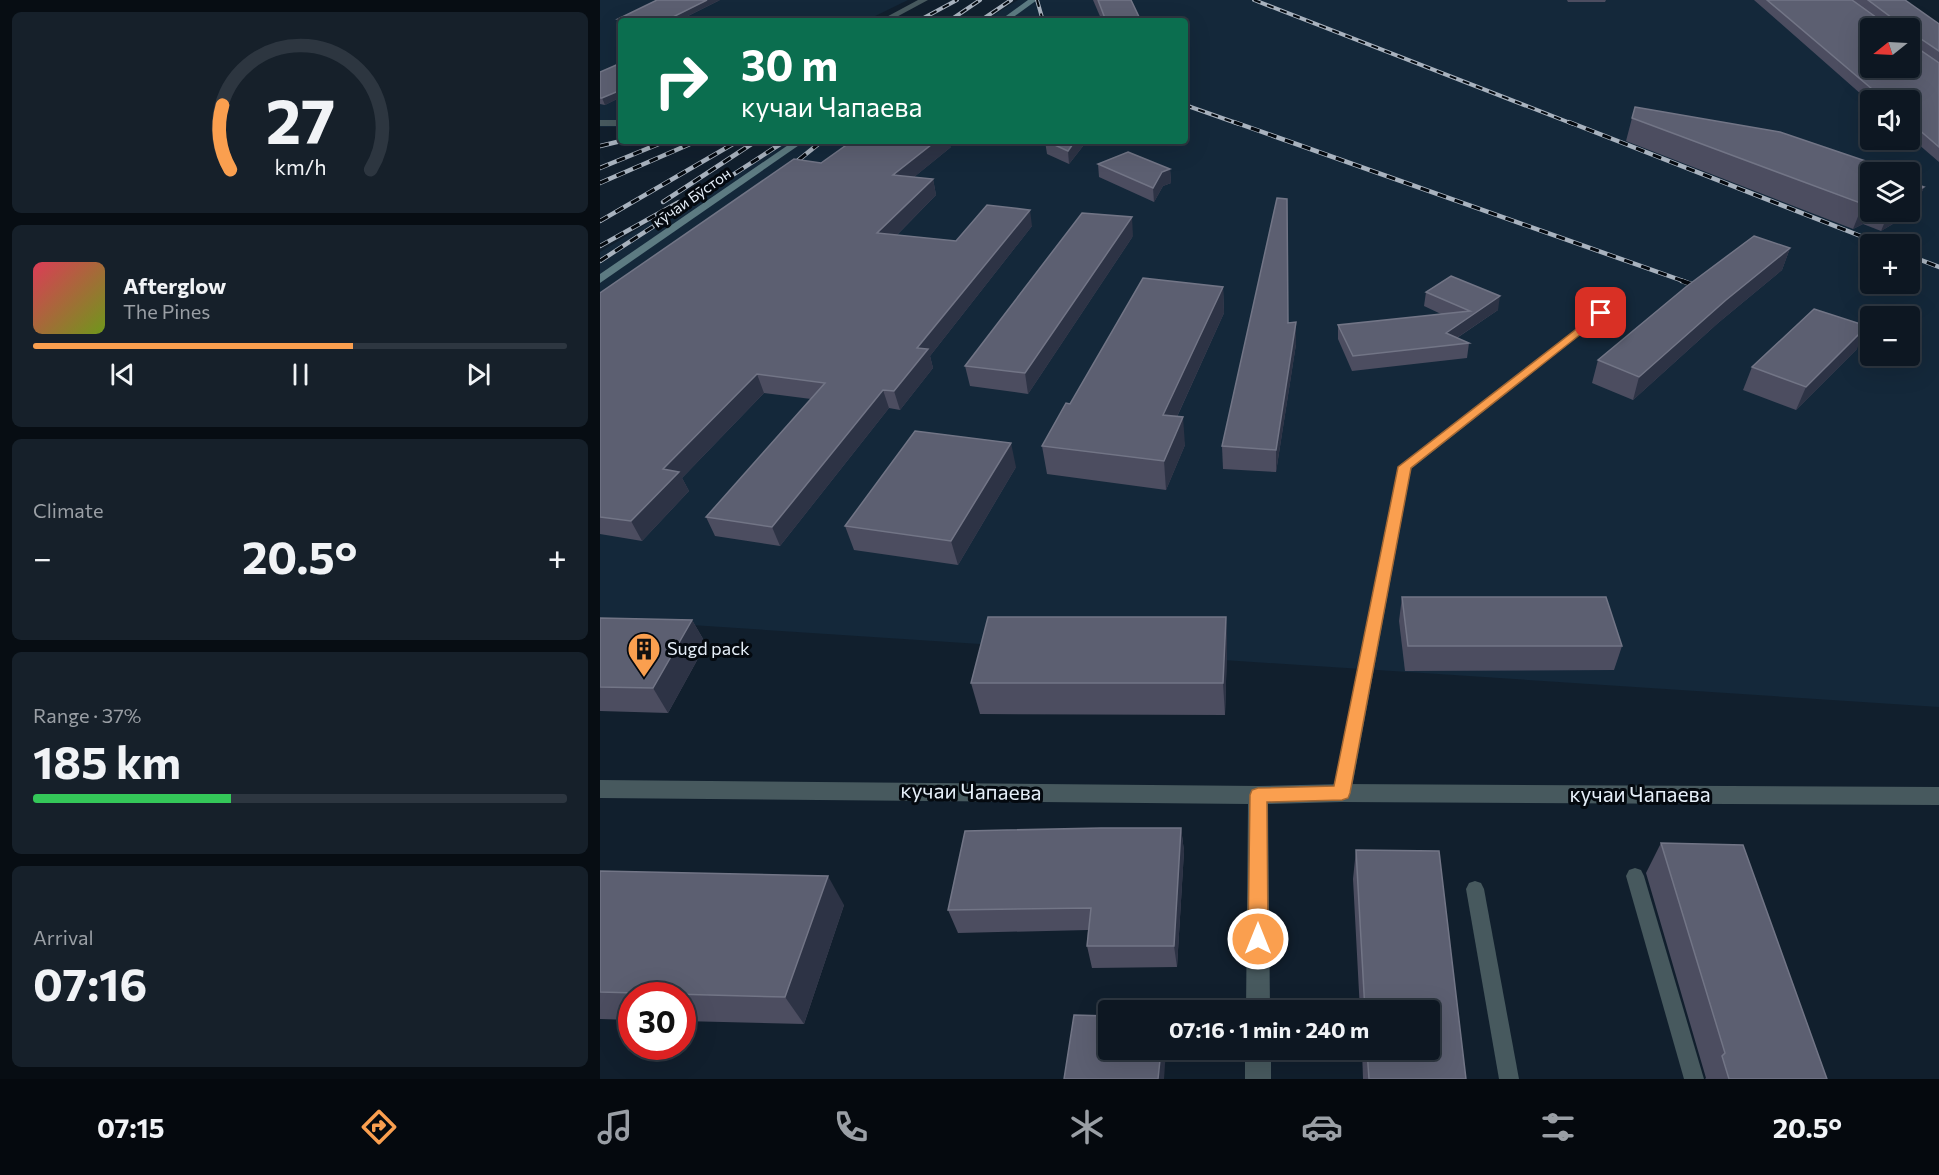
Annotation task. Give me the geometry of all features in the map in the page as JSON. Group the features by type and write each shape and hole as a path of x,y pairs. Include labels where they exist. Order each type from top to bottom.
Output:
{"main road":[{"path":"1007,18 1033,0"},
{"name":"кӯчаи Бӯстон","path":"600,279 796,144"}],"street":[{"path":"889,18 924,0"},
{"path":"600,123 618,123"},
{"name":"кучаи Чапаева","path":"600,789 1258,795 1342,793 1939,796"},
{"path":"1258,795 1258,1000"},
{"path":"1258,1060 1258,1079"}],"lane":[{"path":"1342,793 1405,467 1601,313"},
{"path":"1635,876 1694,1079"},
{"path":"1475,889 1509,1079"}],"shaded area":[{"path":"600,0 908,0 871,18 618,18 618,127 600,127"},
{"path":"1018,0 1775,0 1860,90 1860,150 1920,150 1920,129 1939,146 1939,707 615,620 600,631 600,252 779,144 1188,144 1188,18 989,18"}],"building":[{"path":"657,0 707,0 671,18 620,18"},
{"path":"1098,0 1131,0 1140,18 1105,18"},
{"path":"1767,0 1852,0 1877,18 1860,18 1860,78 1920,78 1920,50 1939,63 1939,147 1920,131 1920,90 1873,90"},
{"path":"1868,0 1905,0 1939,24 1939,51 1920,38 1920,18 1892,18"},
{"path":"618,64 618,91 600,98 600,72"},
{"path":"1635,107 1780,132 1868,162 1860,162 1860,203 1632,118"},
{"path":"848,144 932,144 893,175 933,179 877,233 956,241 987,205 1030,210 917,348 928,349 894,391 883,390 772,527 706,517 825,383 757,374 663,469 679,472 631,521 600,517 600,293 794,159 821,163"},
{"path":"1053,144 1073,144 1068,151"},
{"path":"1128,152 1170,169 1162,172 1153,188 1098,164"},
{"path":"1277,198 1287,199 1288,323 1296,322 1276,450 1222,446"},
{"path":"1082,213 1132,217 1025,373 965,366"},
{"path":"1754,236 1790,248 1726,300 1639,377 1598,360 1687,286"},
{"path":"1451,276 1500,296 1446,333 1469,343 1353,356 1338,325 1470,311 1426,292"},
{"path":"1143,278 1223,287 1163,415 1183,417 1164,461 1042,446 1066,403 1070,404"},
{"path":"1814,309 1860,324 1860,333 1806,387 1752,367"},
{"path":"915,431 1011,443 951,541 845,526"},
{"path":"1402,597 1606,597 1622,646 1408,646"},
{"path":"988,617 1226,617 1223,683 971,683"},
{"path":"600,618 692,620 653,688 600,687"},
{"path":"1181,828 1174,946 1087,946 1091,908 948,910 965,831"},
{"path":"1661,843 1743,845 1827,1079 1729,1079 1722,1056 1725,1053"},
{"path":"1356,850 1439,851 1466,1079 1369,1079 1368,1060 1440,1060 1440,1000 1364,1000"},
{"path":"600,871 828,876 785,997 696,995 696,982 618,982 618,992 600,992"},
{"path":"1074,1015 1098,1016 1098,1060 1160,1060 1158,1079 1064,1079"}],"railway":[{"path":"924,18 957,0"},
{"path":"953,18 980,0"},
{"path":"984,18 1011,0"},
{"path":"1037,0 1042,18"},
{"path":"1254,0 1573,124"},
{"path":"1188,106 1239,124"},
{"path":"1234,122 1686,282"},
{"path":"1569,122 1860,236"},
{"path":"600,146 618,142"},
{"path":"600,168 659,144"},
{"path":"600,183 690,144"},
{"path":"600,221 733,144"},
{"path":"663,202 751,144"},
{"path":"600,261 780,144"},
{"path":"785,171 818,144"},
{"path":"600,246 679,202"},
{"path":"1920,260 1939,267"},
{"path":"1682,281 1703,288"}],"place":[{"name":"Sugd pack","path":"644,678"}],"route":[{"path":"1258,939 1258,795 1342,793 1405,467 1601,313"}]}
